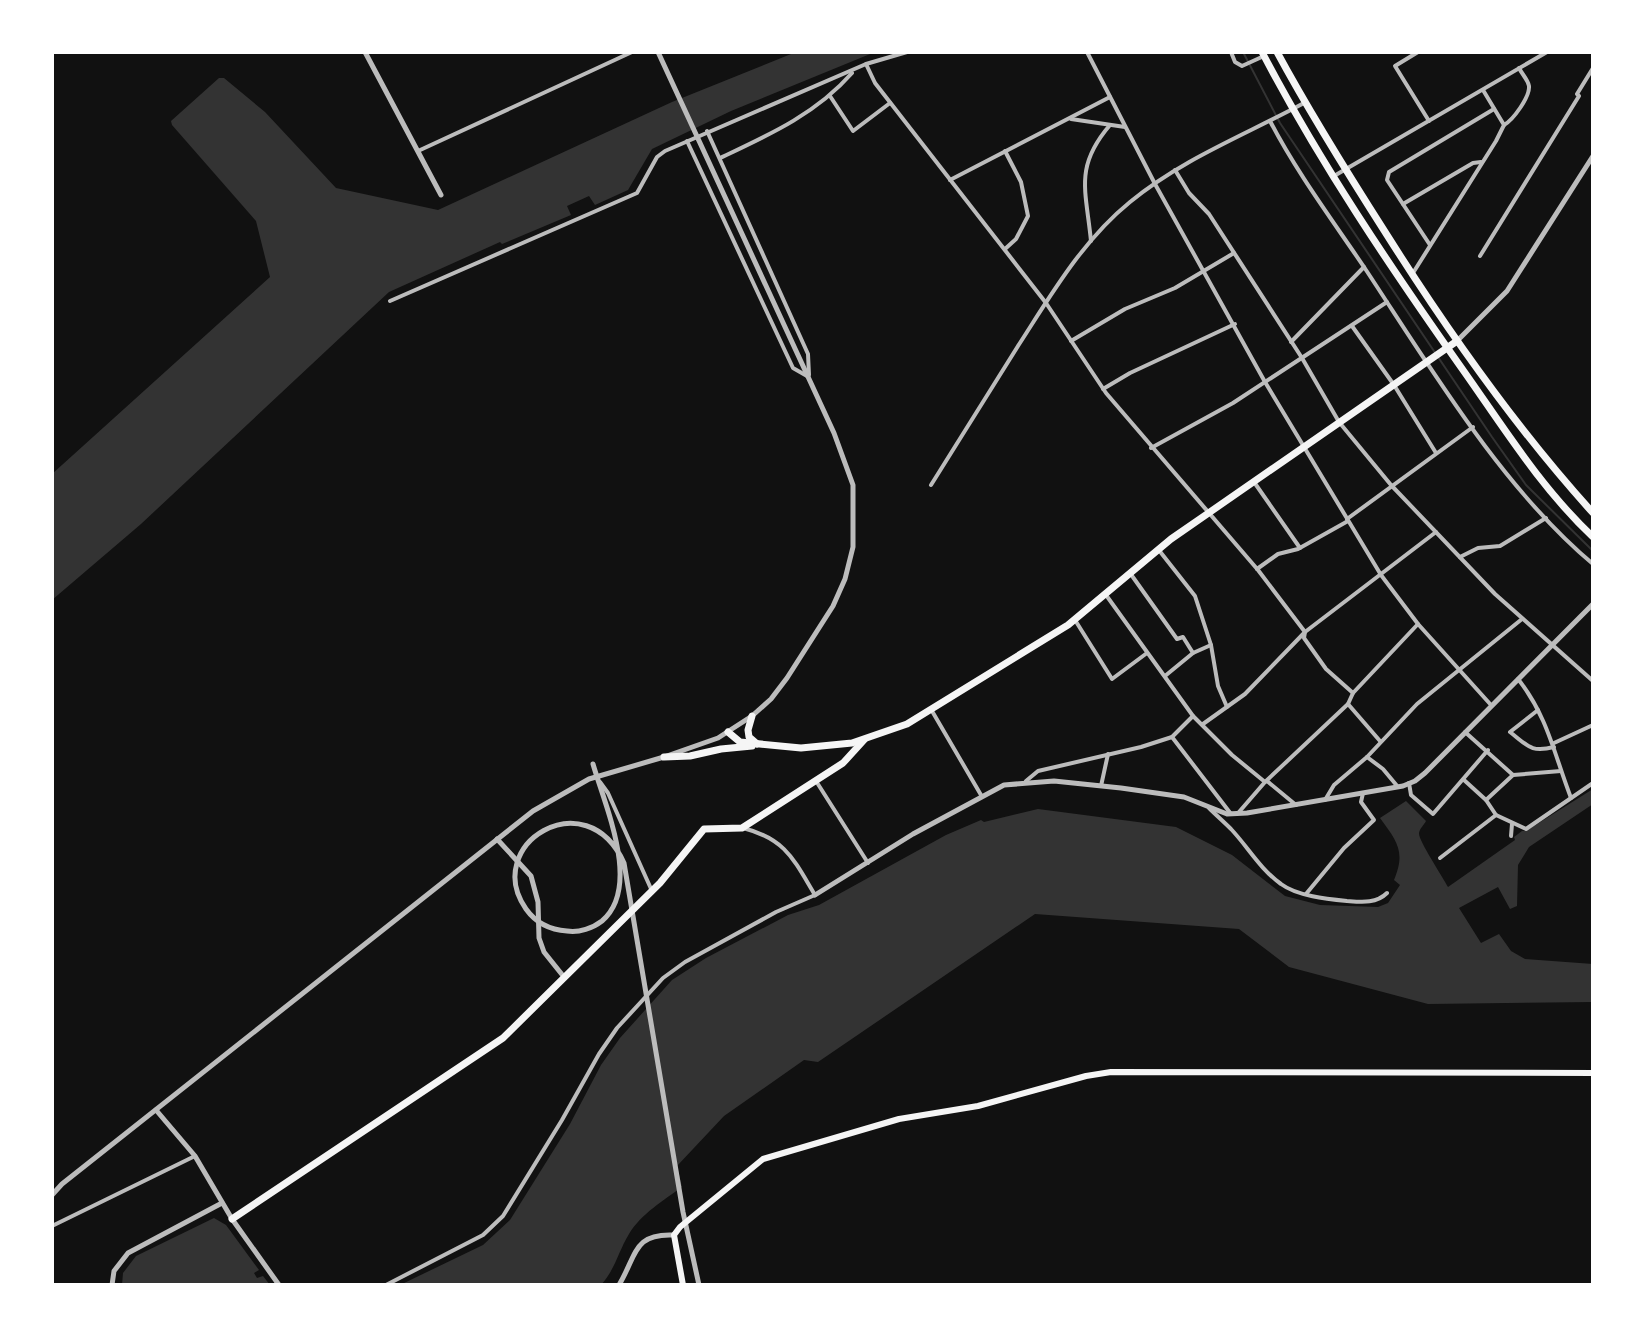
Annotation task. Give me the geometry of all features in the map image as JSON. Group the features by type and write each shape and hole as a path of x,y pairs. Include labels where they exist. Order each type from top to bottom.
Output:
{"highway":[{"path":"1277,52 1344,171 1457,341 1506,411 1593,513"},
{"path":"1263,54 1292,109 1444,351 1563,509 1593,537"},
{"path":"728,732 740,742 813,747 865,740 897,729 932,711 1075,620 1158,549 1457,341"},
{"path":"752,716 749,737 758,745"},
{"path":"232,1219 274,1188 503,1038 652,891 704,829 742,828 843,763 865,740"},
{"path":"664,757 758,745"}],"main road":[{"path":"683,1285 674,1235 763,1159 899,1119 978,1106 1111,1072 1593,1073"}],"street":[{"path":"365,52 441,195"},
{"path":"418,151 632,52"},
{"path":"52,1195 549,800 596,776 664,757 728,732 752,716 771,699 787,678 833,606 845,579 853,547 853,485 809,377 658,52"},
{"path":"390,301 637,193 657,157 707,131 866,64 907,52"},
{"path":"1087,52 1155,184 1265,382 1381,575 1418,624 1491,705"},
{"path":"1231,52 1235,62 1242,66 1263,54"},
{"path":"1418,52 1395,66 1429,121"},
{"path":"1334,176 1547,52"},
{"path":"866,64 875,83 1046,303 1103,389 1257,569 1305,632 1304,638 1326,669 1353,693"},
{"path":"1412,275 1504,125 1528,93 1529,84 1519,68"},
{"path":"1480,256 1579,96 1577,94 1593,68"},
{"path":"719,158 777,132 830,96 854,71"},
{"path":"1483,90 1504,125"},
{"path":"830,96 853,131 891,102"},
{"path":"950,180 1110,97"},
{"path":"931,485 1068,269 1129,202 1207,151 1304,103"},
{"path":"1430,245 1387,180 1389,172 1494,109"},
{"path":"1068,119 1125,127"},
{"path":"1271,120 1387,302 1509,477 1593,564"},
{"path":"1091,241 1084,172 1089,154 1110,125"},
{"path":"707,131 808,354 809,377"},
{"path":"687,141 793,368 809,377"},
{"path":"1005,151 1021,182 1028,216 1016,239 1005,249"},
{"path":"1457,341 1507,291 1593,156"},
{"path":"1403,204 1473,163 1482,162"},
{"path":"1175,170 1189,193 1209,214 1302,358 1339,422 1391,485 1460,557 1522,619 1593,681"},
{"path":"1071,341 1125,309 1159,296 1234,253"},
{"path":"1291,342 1364,267"},
{"path":"1151,448 1265,382 1387,302"},
{"path":"1103,389 1130,373 1235,324"},
{"path":"1352,326 1394,385 1436,453"},
{"path":"1257,569 1278,554 1300,548 1347,520 1473,427"},
{"path":"1254,482 1300,548"},
{"path":"1460,557 1478,548 1500,546 1546,518"},
{"path":"1203,724 1253,687 1305,632 1436,532"},
{"path":"1158,549 1195,596 1211,645 1218,686 1227,707"},
{"path":"1130,573 1177,639 1183,637 1193,653"},
{"path":"1106,595 1193,716 1232,755 1296,805"},
{"path":"386,1285 483,1235 503,1216 617,1028 663,978 685,962 776,912 815,895 981,795 1004,785 1026,781 1101,786 1184,797 1234,814 1409,783 1425,773 1593,604"},
{"path":"1325,800 1334,785 1367,757 1417,704 1522,619"},
{"path":"1075,620 1112,679 1147,653"},
{"path":"1234,814 1348,704 1353,693 1418,624"},
{"path":"1165,676 1193,653 1211,645"},
{"path":"1518,679 1555,745 1571,798"},
{"path":"1348,704 1380,741"},
{"path":"1538,710 1510,732 1530,748 1539,751 1593,725"},
{"path":"932,711 981,795"},
{"path":"1026,781 1038,771 1172,737 1193,716"},
{"path":"1465,732 1513,775"},
{"path":"1172,737 1234,814"},
{"path":"1409,783 1411,795 1433,814 1488,750"},
{"path":"1101,786 1108,754"},
{"path":"1367,757 1383,769 1398,787"},
{"path":"593,764 596,776 619,856 620,893 616,902 598,924 584,930 561,931 543,925 524,906 518,891 516,868 530,841 549,827 577,823 600,831 615,846 624,863 683,1212 699,1285"},
{"path":"1486,800 1513,775 1561,771"},
{"path":"596,776 608,793 652,891"},
{"path":"1464,780 1486,800 1496,815 1526,829 1593,783"},
{"path":"816,781 868,863"},
{"path":"1306,894 1344,848 1374,820 1361,802 1363,793"},
{"path":"1209,808 1233,831 1251,856 1283,886 1344,901 1369,902 1387,893"},
{"path":"1440,858 1496,815"},
{"path":"1511,836 1512,824"},
{"path":"742,828 766,834 779,843 815,895"},
{"path":"497,839 531,876 538,902 539,938 544,952 564,977"},
{"path":"156,1110 195,1156 232,1219 279,1285"},
{"path":"52,1226 195,1156"},
{"path":"52,1187 62,1184"},
{"path":"112,1285 114,1271 128,1253 222,1203"},
{"path":"619,1285 641,1243 654,1234 674,1235"}],"shaded area":[{"path":"796,52 875,52 731,111 652,149 628,190 595,205 589,196 567,206 571,215 502,244 500,242 389,292 141,524 52,600 52,474 270,277 256,221 172,125 171,121 219,78 224,78 265,112 336,188 438,210 672,102"},
{"path":"1593,789 1593,804 1529,847 1518,865 1517,906 1510,909 1498,887 1459,908 1481,943 1499,934 1511,951 1525,959 1593,964 1593,1002 1428,1004 1289,967 1239,929 1035,914 818,1062 804,1060 724,1116 677,1166 682,1187 653,1208 634,1227 601,1285 400,1285 483,1245 510,1220 570,1124 601,1065 620,1038 672,980 706,958 788,915 819,905 946,835 981,820 984,822 1038,809 1176,827 1232,855 1285,896 1320,905 1378,907 1388,903 1400,885 1394,880 1399,862 1398,847 1380,818 1406,801 1426,821 1420,837 1448,887 1515,840 1514,837 1522,831"},
{"path":"214,1218 226,1225 259,1270 254,1273 257,1278 263,1276 270,1285 122,1285 123,1273 136,1256"}],"waterway":[{"path":"1243,52 1280,123 1492,437 1526,485 1593,551"}]}
